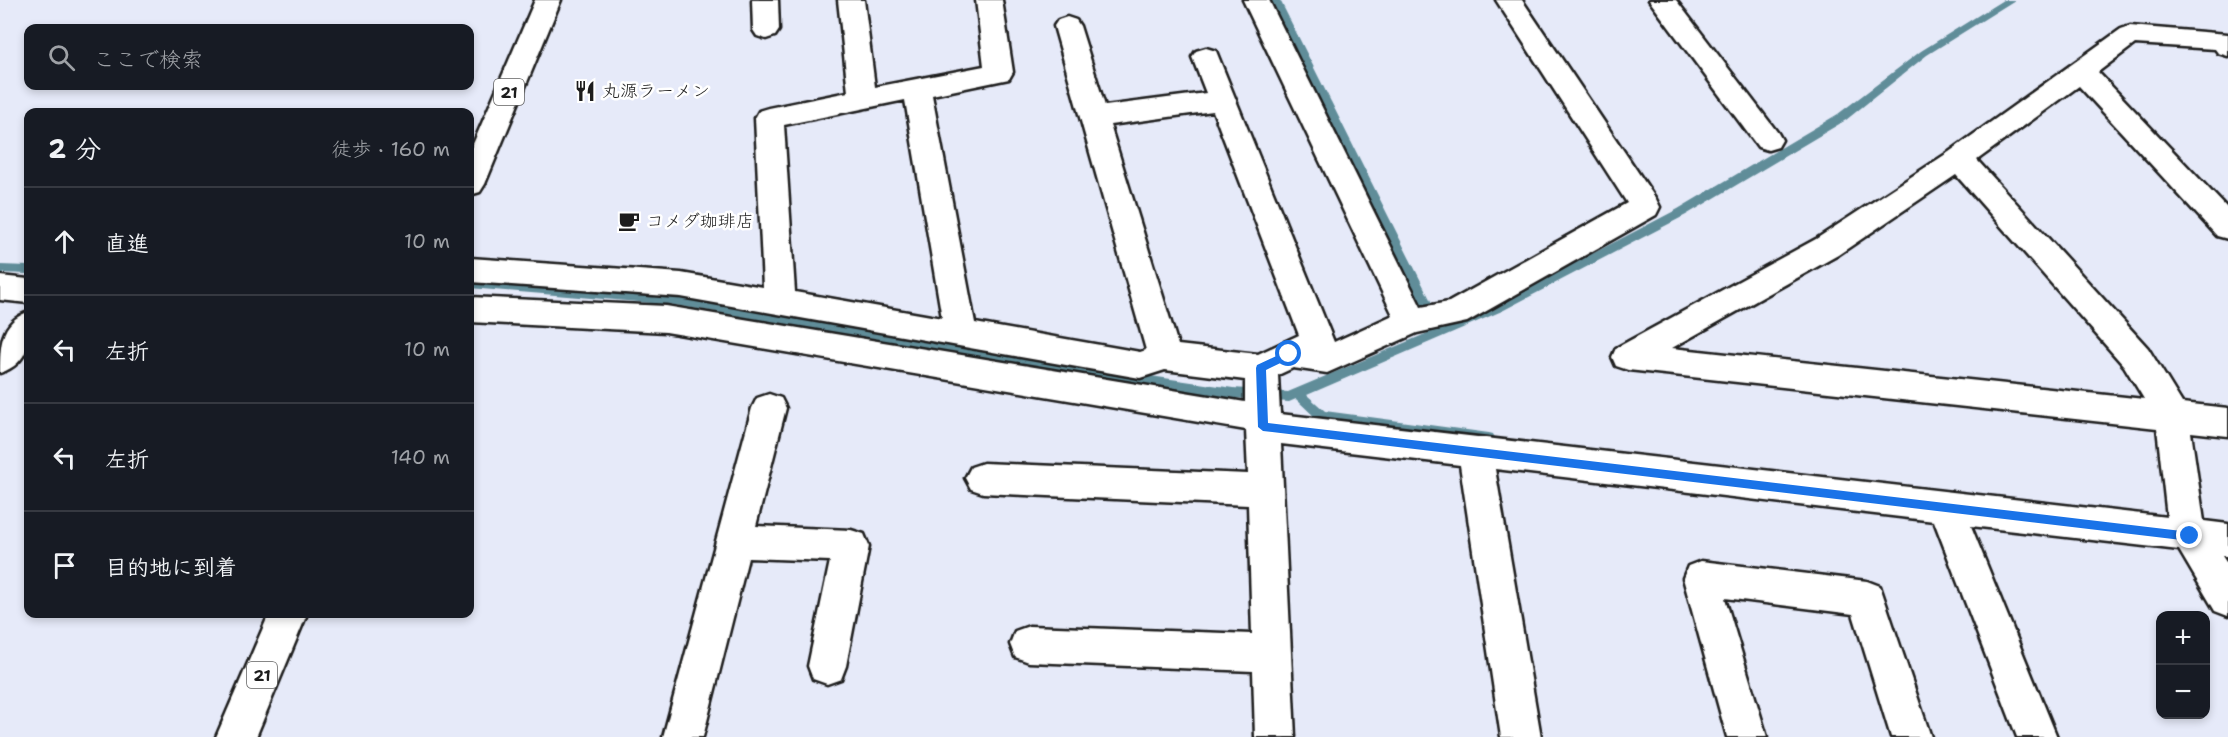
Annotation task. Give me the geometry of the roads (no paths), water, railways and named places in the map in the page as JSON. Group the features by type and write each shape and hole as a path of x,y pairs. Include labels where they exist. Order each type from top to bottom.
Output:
{"street":[{"name":"21","path":"474,175 548,0"},
{"path":"765,0 766,30"},
{"path":"851,0 863,99"},
{"path":"780,303 769,118 999,72 989,0"},
{"path":"1256,0 1426,318"},
{"path":"474,310 666,319 1267,393 1328,360 1426,318 1456,313 1645,207 1509,0"},
{"path":"1662,0 1768,140"},
{"path":"1067,26 1165,357"},
{"path":"2228,47 2222,41 2130,35 1959,159 1827,247 1628,357 2228,422"},
{"path":"1206,57 1318,340 1267,393 1266,490 1275,737"},
{"path":"2080,71 2228,228"},
{"path":"917,88 961,334"},
{"path":"1094,117 1222,100"},
{"path":"1959,159 2136,357 2172,416 2187,527 2228,599"},
{"path":"474,270 681,285 1140,365 1165,357 1267,393 1475,451 1946,507 2187,527 2228,540"},
{"path":"0,288 24,291"},
{"path":"0,360 24,330"},
{"path":"682,737 769,408"},
{"path":"1475,451 1521,737"},
{"path":"983,478 1266,490"},
{"path":"1946,507 2037,737"},
{"path":"734,541 851,546 827,666"},
{"path":"1747,737 1701,578 1867,598 1911,737"},
{"name":"21","path":"236,737 286,618"},
{"path":"1029,644 1272,653"}],"waterway":[{"path":"1275,0 1434,319"},
{"path":"1297,393 1498,308 1682,212 1842,117 1924,53 2010,0"},
{"path":"0,269 24,270"},
{"path":"474,284 675,300 1102,374 1233,393 1289,397 1297,393"},
{"path":"1297,393 1322,416 1489,438"}],"place":[{"name":"丸源ラーメン","path":"585,91"},
{"name":"コメダ珈琲店","path":"629,221"}]}
